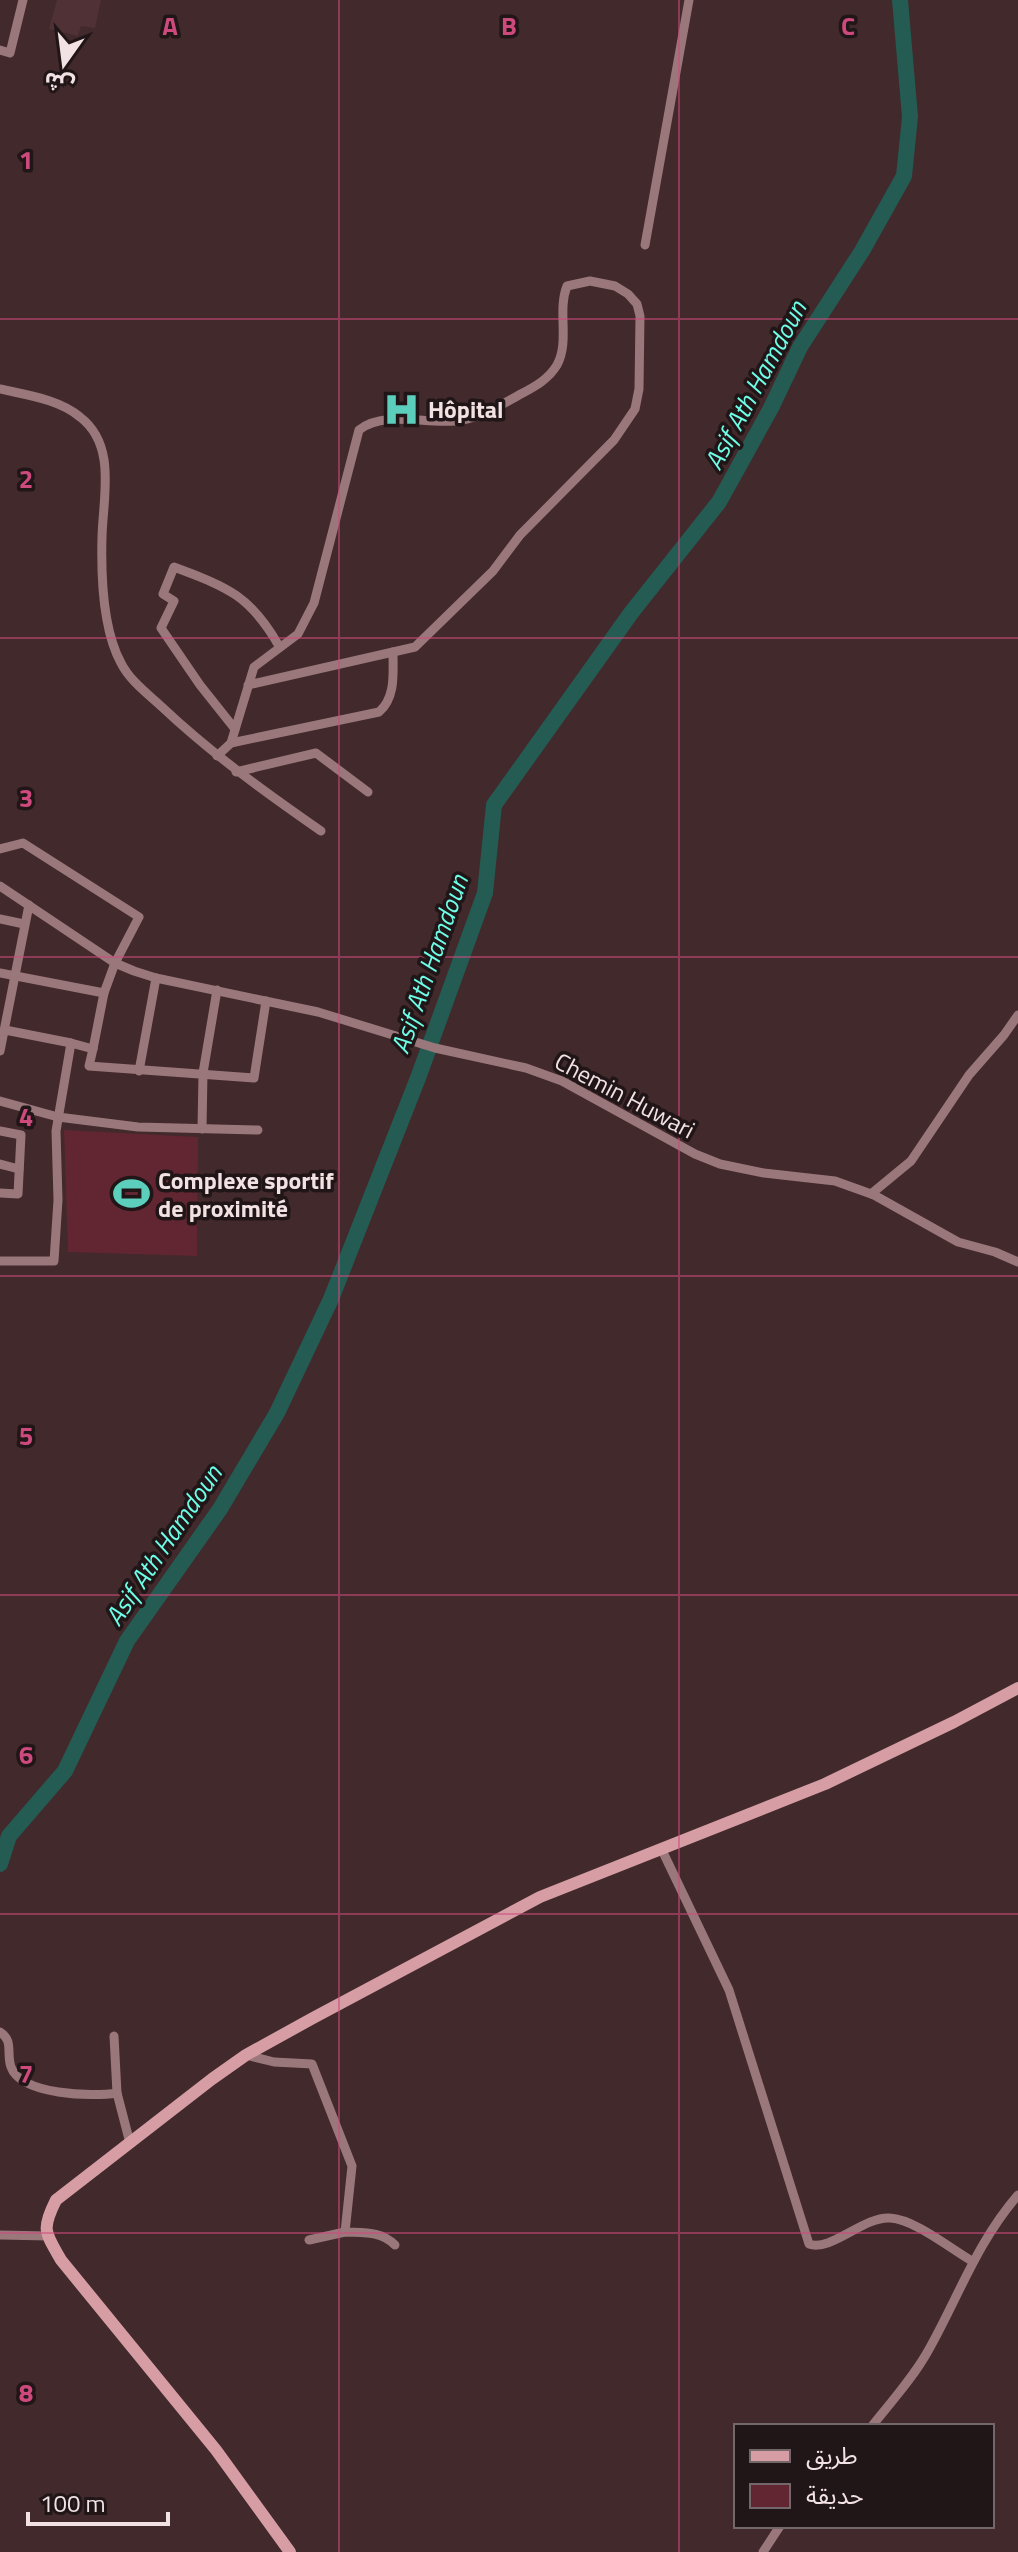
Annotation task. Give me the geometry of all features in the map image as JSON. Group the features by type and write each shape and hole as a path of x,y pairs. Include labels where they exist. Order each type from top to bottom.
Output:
{"street":[{"path":"0,50 10,53 23,0"},
{"path":"645,245 689,0"},
{"path":"231,743 248,685 254,667 298,634 314,603 359,430 378,420 463,420 490,411 543,382 555,368 562,353 562,305 567,286 590,281 615,286 628,294 637,304 640,316 639,389 635,409 614,440 520,535 493,571 415,647 248,685"},
{"path":"0,389 63,407 79,415 101,443 105,470 102,567 106,604 116,652 129,676 236,772 321,831"},
{"path":"235,729 161,628 174,601 163,594 174,567 227,587 253,609 279,646"},
{"path":"217,756 231,743 379,712 386,705 393,683 393,652"},
{"path":"236,772 316,753 368,792"},
{"path":"0,849 23,843 139,917 115,963 104,993 89,1066 254,1078 266,1001"},
{"name":"Chemin Huwari","path":"0,886 115,963 134,971 332,1016 435,1048 526,1068 562,1081 695,1154 720,1164 764,1173 835,1181 871,1194 958,1242 1018,1262"},
{"path":"0,1051 29,905"},
{"path":"0,919 24,924"},
{"path":"0,973 104,993"},
{"path":"139,1071 156,978"},
{"path":"202,1129 203,1073 217,990"},
{"path":"871,1194 911,1161 969,1075 1018,1015"},
{"path":"5,1030 93,1049"},
{"path":"0,1261 54,1261 58,1200 56,1131 71,1043"},
{"path":"0,1101 58,1117 138,1127 258,1130"},
{"path":"0,1131 21,1135 18,1194 0,1193"},
{"path":"0,1164 19,1169"},
{"path":"290,2552 232,2471 61,2260 48,2236 46,2220 56,2200 246,2055 540,1897 825,1784 1018,1688"},
{"path":"661,1848 729,1990 809,2244 821,2245 887,2217 901,2220 972,2261"},
{"path":"0,2032 9,2041 11,2067 21,2079 56,2093 96,2097 117,2093"},
{"path":"114,2036 117,2093 130,2143"},
{"path":"246,2055 274,2062 312,2064 316,2071 352,2166 345,2232"},
{"path":"874,2424 928,2352 972,2261 1018,2195"},
{"path":"309,2240 345,2232 378,2233 387,2236 395,2245"},
{"path":"0,2235 48,2236"},
{"path":"763,2552 779,2528"}],"shaded area":[{"path":"57,0 101,0 95,28 81,26 78,36 49,29"}],"green space":[{"name":"Complexe sportif de proximité","path":"64,1130 198,1137 197,1256 68,1252"}],"waterway":[{"name":"Asif Ath Hamdoun","path":"0,1864 9,1836 65,1771 127,1641 220,1509 277,1413 331,1299 418,1078 485,893 494,805 631,613 719,502 771,408 800,347 862,251 904,176 910,117 900,0"}],"place":[{"name":"Hôpital","path":"402,409"},
{"name":"Complexe sportif de proximité","path":"132,1194"}]}
